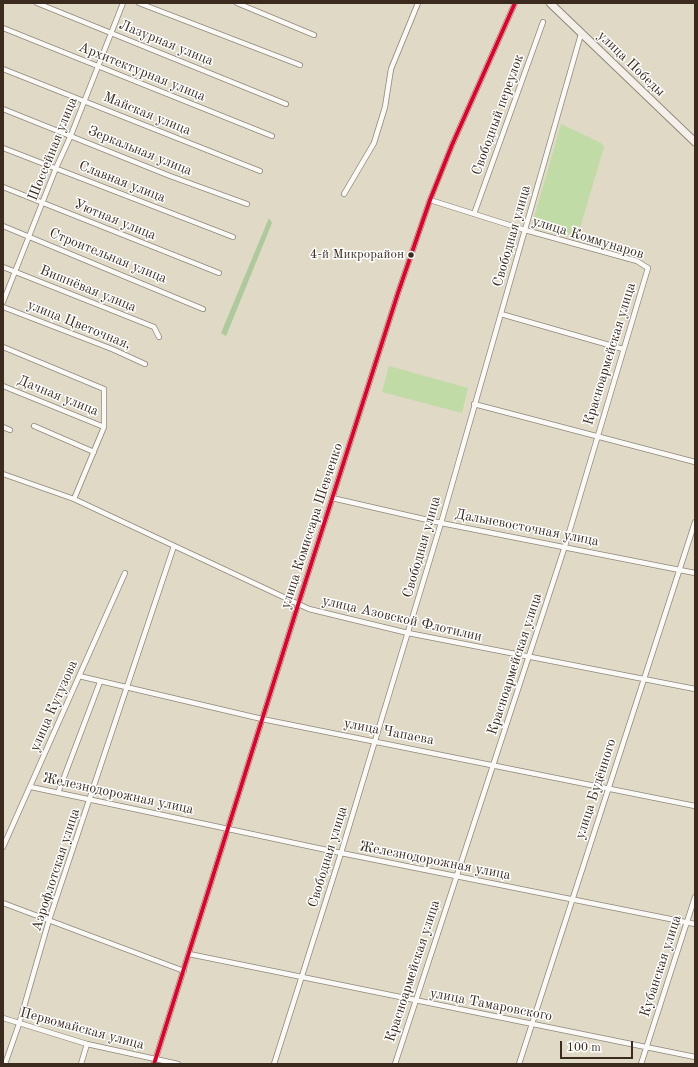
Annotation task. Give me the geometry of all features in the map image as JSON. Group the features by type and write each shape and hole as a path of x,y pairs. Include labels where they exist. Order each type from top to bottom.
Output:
{"street":[{"name":"Лазурная улица","path":"37,3 286,104"},
{"name":"Шоссейная улица","path":"3,302 56,168 85,100 110,32 123,3"},
{"path":"139,3 300,66"},
{"path":"237,3 314,34"},
{"path":"344,194 374,144 385,107 391,69 418,3"},
{"name":"улица Комиссара Шевченко","path":"155,1062 298,605 396,300 430,200 452,145 515,3"},
{"name":"улица Победы","path":"550,3 695,142"},
{"name":"Свободный переулок","path":"474,214 543,22"},
{"name":"Архитектурная улица","path":"3,28 272,136"},
{"name":"Свободная улица","path":"274,1064 341,853 441,523 581,34"},
{"name":"Майская улица","path":"3,69 85,100 260,171"},
{"name":"Зеркальная улица","path":"3,108 170,176 247,204"},
{"name":"Славная улица","path":"3,148 232,238"},
{"name":"Уютная улица","path":"3,188 43,202 119,234 219,273"},
{"name":"улица Коммунаров","path":"430,200 525,230 636,261 648,268"},
{"name":"Строительная улица","path":"3,226 204,309"},
{"name":"Вишнёвая улица","path":"3,266 154,327 159,337"},
{"name":"Красноармейская улица","path":"395,1064 414,1001 494,765 564,546 622,349 648,268"},
{"name":"улица Цветочная,","path":"3,307 112,349 145,364"},
{"path":"501,314 622,349"},
{"path":"3,347 104,389 104,427 76,500 3,474"},
{"name":"Дачная улица","path":"3,386 104,427"},
{"path":"474,404 695,462"},
{"path":"34,426 94,452"},
{"path":"3,427 10,430"},
{"name":"Дальневосточная улица","path":"332,498 441,523 695,573"},
{"name":"улица Азовской Флотилии","path":"76,500 309,609 408,633 527,658 695,689"},
{"name":"улица Будённого","path":"519,1064 678,570 695,522"},
{"name":"Аэрофлотская улица","path":"5,1064 19,1024 49,920 174,546"},
{"name":"улица Кутузова","path":"3,847 31,787 125,572"},
{"name":"улица Чапаева","path":"79,676 262,719 375,740 695,806"},
{"path":"58,793 100,682"},
{"name":"Железнодорожная улица","path":"31,787 341,853 695,924"},
{"name":"Кубанская улица","path":"641,1064 695,897"},
{"path":"3,903 184,971"},
{"name":"улица Тамаровского","path":"189,954 695,1057"},
{"name":"Первомайская улица","path":"3,1018 88,1044 155,1062 178,1064"},
{"path":"81,1064 88,1044"}],"green space":[{"path":"561,124 601,143 604,147 577,238 532,225"},
{"path":"269,218 272,223 226,336 221,333"},
{"path":"389,366 468,388 462,413 382,392"}],"transit line":[{"path":"154,1064 298,605 398,293 430,200 452,145 515,3"}],"place":[{"name":"4-й Микрорайон","path":"411,255"}]}
